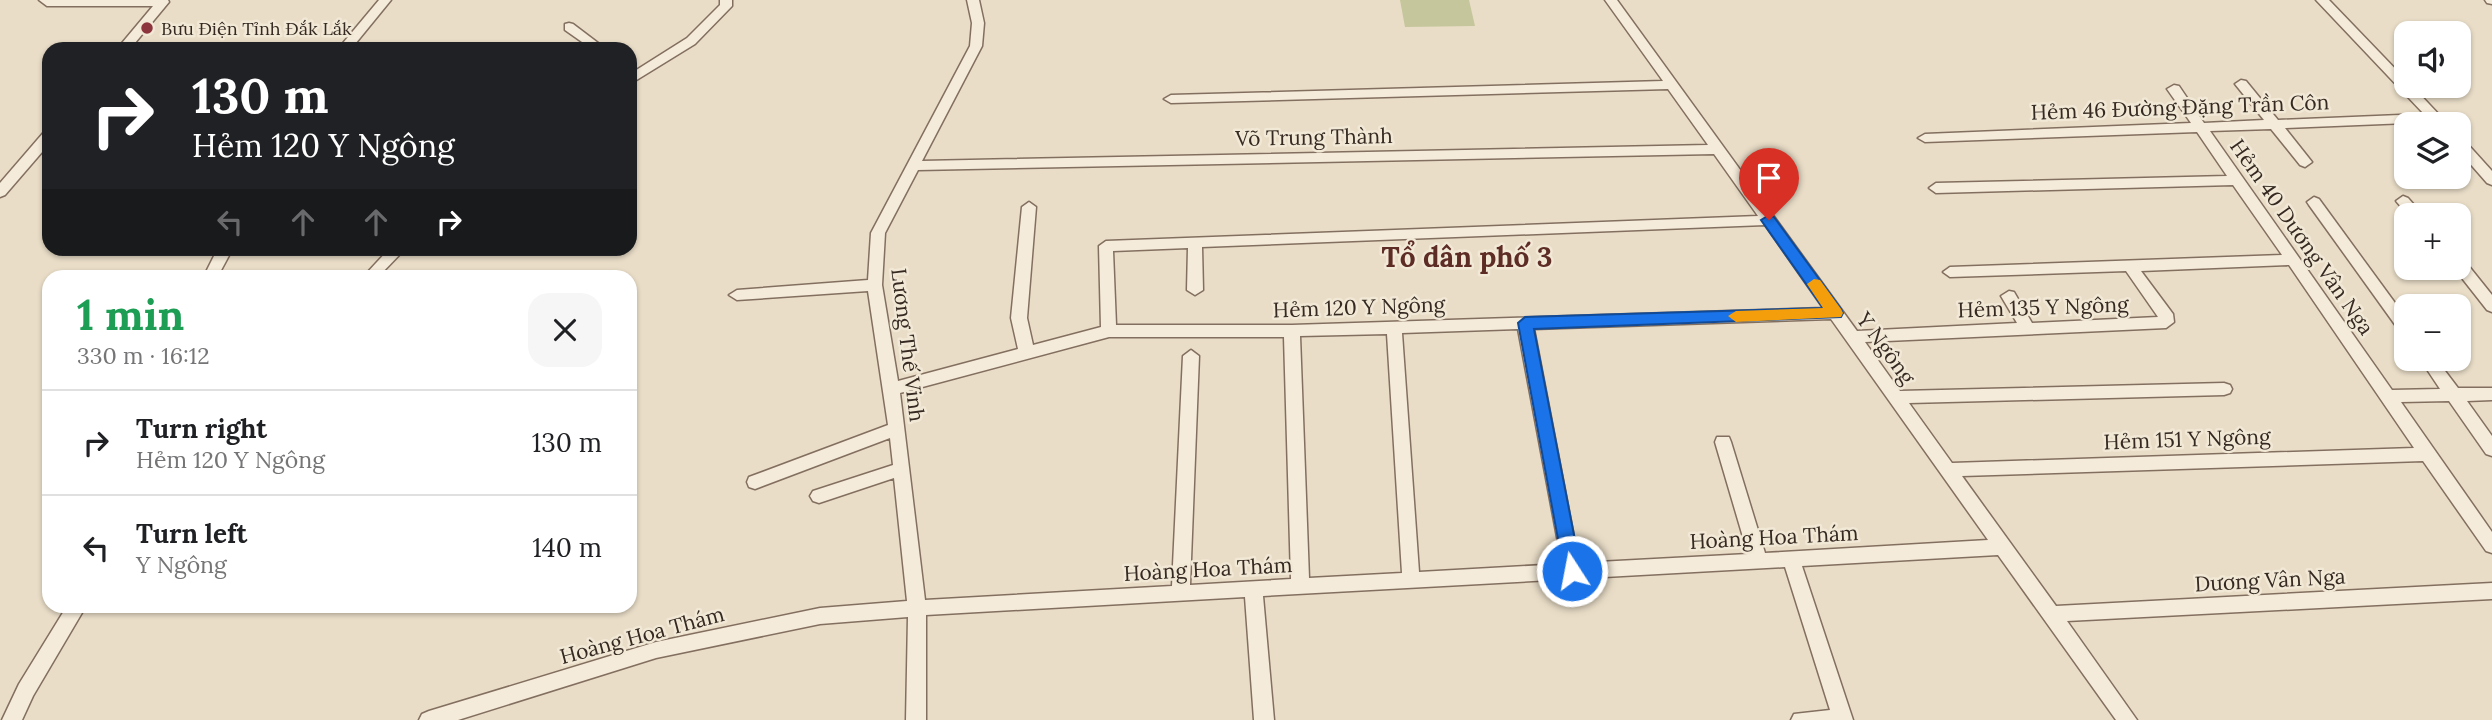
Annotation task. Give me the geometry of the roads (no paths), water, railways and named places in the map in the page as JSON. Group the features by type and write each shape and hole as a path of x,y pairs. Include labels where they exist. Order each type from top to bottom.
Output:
{"street":[{"path":"45,0 163,1"},
{"path":"350,42 385,0"},
{"path":"637,68 691,41 726,6 726,0"},
{"name":"Lương Thế Vinh","path":"916,720 917,608 897,428 875,285 878,233 976,46 978,23 973,0"},
{"name":"Y Ngông","path":"1611,0 2127,720"},
{"path":"2322,0 2430,112"},
{"path":"129,42 163,1"},
{"path":"569,27 590,42"},
{"path":"2241,84 2305,162"},
{"path":"1171,99 1672,85"},
{"name":"Hẻm 40 Dương Vân Nga","path":"2174,89 2492,546"},
{"name":"Hẻm 46 Đường Đặng Trần Côn","path":"1925,138 2394,122"},
{"path":"0,192 42,143"},
{"name":"Võ Trung Thành","path":"912,166 1718,149"},
{"path":"2471,156 2492,180"},
{"path":"1936,188 2239,180"},
{"path":"2314,202 2394,312"},
{"path":"1027,353 1019,318 1029,207"},
{"path":"1109,331 1106,246 1769,220"},
{"path":"1195,241 1195,290"},
{"path":"377,270 391,256"},
{"path":"1950,272 2294,260"},
{"name":"Hẻm 135 Y Ngông","path":"1852,337 2166,322 2165,314 2130,266"},
{"path":"2471,279 2492,306"},
{"path":"737,295 875,285"},
{"path":"2009,296 2028,329"},
{"name":"Hẻm 120 Y Ngông","path":"891,389 1109,331 1292,331 1835,313"},
{"path":"1525,323 1572,571"},
{"path":"1394,327 1411,580"},
{"path":"1292,331 1300,587"},
{"path":"1181,593 1191,356"},
{"path":"2437,371 2492,449"},
{"path":"1895,397 2224,389"},
{"path":"2387,396 2492,394"},
{"path":"755,482 897,428"},
{"path":"1723,442 1759,561"},
{"name":"Hẻm 151 Y Ngông","path":"1948,470 2428,454"},
{"path":"819,496 902,470"},
{"name":"Hoàng Hoa Thám","path":"429,720 656,650 820,616 917,608 2003,547"},
{"path":"1791,559 1843,719 1801,720"},
{"path":"1253,589 1264,720"},
{"name":"Dương Vân Nga","path":"2050,614 2492,592"},
{"path":"12,720 26,690 73,613"}],"place":[{"name":"Bưu Điện Tỉnh Đắk Lắk","path":"147,28"}],"district":[{"name":"Tổ dân phố 3","path":"1467,257"}]}
